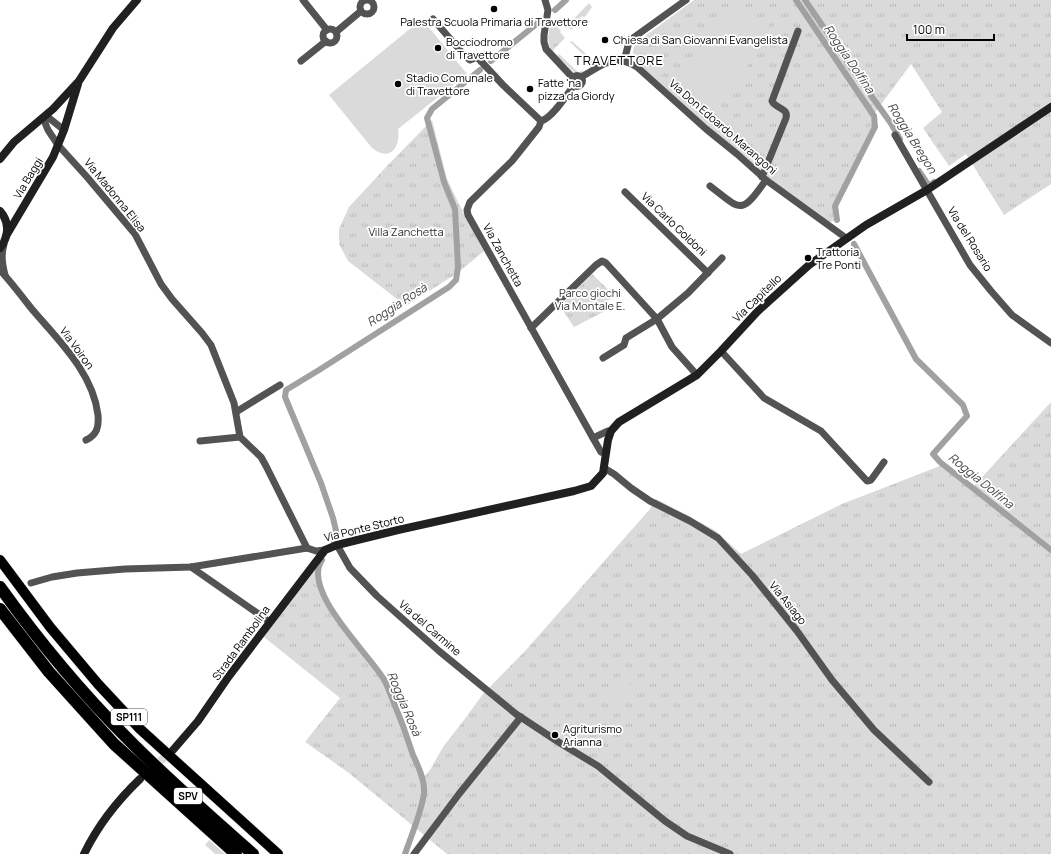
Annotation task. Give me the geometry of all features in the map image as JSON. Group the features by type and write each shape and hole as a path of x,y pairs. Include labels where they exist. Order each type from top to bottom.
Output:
{"highway":[{"name":"SPV","path":"0,587 67,674 125,737 170,780 253,854"},
{"name":"SPV","path":"0,609 48,672 114,744 236,854"},
{"path":"125,737 153,759 260,854"}],"main road":[{"name":"SP111","path":"0,560 50,627 98,684 140,729 278,854"}],"street":[{"name":"Via Baggi","path":"0,160 14,142 43,118 79,81 113,28 137,0"},
{"path":"303,0 327,30 336,32"},
{"path":"545,0 548,10 544,35 546,49 573,78 572,82 574,86 577,87 582,84 583,82 581,77"},
{"path":"573,78 577,76 581,77 604,62 624,61 629,42 633,38 686,0"},
{"path":"362,1 373,1 373,8 371,12 365,14 361,11 360,6 362,1"},
{"path":"301,61 326,41 331,42 335,40 336,32 361,11"},
{"path":"433,19 465,56 470,60 477,58 541,121"},
{"path":"326,41 324,34 327,30"},
{"path":"710,186 737,206 745,205 752,199 764,179 787,114 786,111 775,106 772,101 798,32"},
{"name":"Via Don Edoardo Marangoni","path":"624,61 638,67 701,125 737,154 764,179 846,238"},
{"name":"Via Baggi","path":"3,242 53,157 64,130 79,81"},
{"name":"Via Zanchetta","path":"574,86 546,118 541,121 512,161 470,202 466,210 601,452 605,453"},
{"name":"Via Capitello","path":"593,438 611,431 619,422 697,374 782,288 809,265 846,238 927,190 1051,107"},
{"path":"43,118 49,118 64,130"},
{"name":"Via Madonna Elisa","path":"43,118 48,130 58,144 135,234 161,284 211,345 221,368 236,412 240,437"},
{"path":"895,135 927,190"},
{"name":"Via del Rosario","path":"927,190 970,265 991,291 1012,315 1051,343"},
{"name":"Via Carlo Goldoni","path":"625,192 708,273"},
{"path":"0,211 6,221 7,228 3,242"},
{"name":"Via Voiron","path":"3,242 1,253 6,277"},
{"name":"Via Carlo Goldoni","path":"603,358 624,345 626,338 657,319 688,293 722,258"},
{"path":"531,328 596,265 602,261 606,263 657,319 672,347 697,374"},
{"name":"Via Voiron","path":"0,270 64,346 88,384 95,399 98,426 93,436 86,440"},
{"path":"721,351 764,398 821,431 867,481 870,480 884,462"},
{"path":"236,412 280,385"},
{"path":"604,468 605,453 611,431"},
{"path":"200,441 240,437 261,457 307,548"},
{"name":"Via Ponte Storto","path":"31,583 52,577 77,573 125,569 191,567 307,548 316,551 325,550 337,545 398,530 582,489 591,486 603,473 604,468"},
{"name":"Via Asiago","path":"604,468 650,501 690,521 718,538 752,574 797,631 832,680 874,730 929,782"},
{"name":"Via del Carmine","path":"337,545 350,568 377,596 439,651 521,717 598,766 665,821 687,836 730,854"},
{"name":"Strada Rambolina","path":"173,750 198,721 228,677 325,550"},
{"path":"191,567 270,622"},
{"path":"414,854 521,717"},
{"path":"84,854 107,816 120,799 140,779"}],"green space":[{"path":"694,0 1051,0 1051,184 1004,215 966,154 949,166 923,128 942,112 911,64 871,118 874,125 874,130 833,212 833,217 835,220 827,224 767,177 767,172 780,138 790,117 784,114 761,172 640,69 634,59 633,52 637,42"},
{"path":"737,0 744,6 743,8 771,29 776,23 778,24 716,110 678,76"},
{"path":"589,3 592,7 585,17 582,16 580,18 580,22 571,30 567,26"},
{"name":"Stadio Comunale di Travettore","path":"422,19 467,74 398,129 398,142 396,147 392,151 384,154 372,148 329,95"},
{"path":"552,21 565,38 552,51 548,36"},
{"path":"572,41 596,63 589,67 587,65 590,61 570,42"},
{"path":"559,54 579,73 582,70 583,73 581,75 575,73 557,56"},
{"name":"Villa Zanchetta","path":"432,120 447,179 484,251 459,272 406,306 348,261 339,244 339,229 349,207"},
{"name":"Parco giochi Via Montale E.","path":"592,274 615,296 607,301 611,308 574,327 560,306"},
{"path":"1051,402 1051,854 447,854 349,773 305,742 340,698 264,637 313,566 321,567 320,579 324,595 384,676 390,687 423,778 430,770 443,747 483,694 526,650 650,509 656,499 716,531 741,554 842,504 945,464 973,487"},
{"path":"626,681 637,689 621,708 610,700"},
{"path":"209,840 225,854 215,854 205,845"}],"waterway":[{"name":"Roggia Rosà","path":"555,10 566,0"},
{"name":"Roggia Dolfina","path":"796,0 874,116 875,127 835,206 837,220"},
{"name":"Roggia Bregon","path":"805,0 890,122 900,139"},
{"name":"Roggia Rosà","path":"491,61 539,22"},
{"name":"Roggia Rosà","path":"334,542 337,535 333,518 321,483 285,397 286,390 449,287 456,280 458,267 455,209 444,182 427,118 432,109 480,70"},
{"name":"Roggia Bregon","path":"919,171 929,186 934,182"},
{"name":"Roggia Dolfina","path":"854,244 916,359 963,405 967,416 933,454 940,462 1051,550"},
{"name":"Roggia Rosà","path":"322,560 318,573 321,588 328,604 339,621 384,680 401,719 422,778 424,788 423,800 405,854"}],"tunnel":[{"path":"151,769 173,750"}],"place":[{"name":"Palestra Scuola Primaria di Travettore","path":"494,9"},
{"name":"Chiesa di San Giovanni Evangelista","path":"605,40"},
{"name":"Bocciodromo di Travettore","path":"438,48"},
{"name":"Stadio Comunale di Travettore","path":"398,84"},
{"name":"Fatte 'na pizza da Giordy","path":"530,89"},
{"name":"Trattoria Tre Ponti","path":"808,258"},
{"name":"Agriturismo Arianna","path":"555,735"}],"district":[{"name":"TRAVETTORE","path":"619,60"}]}
